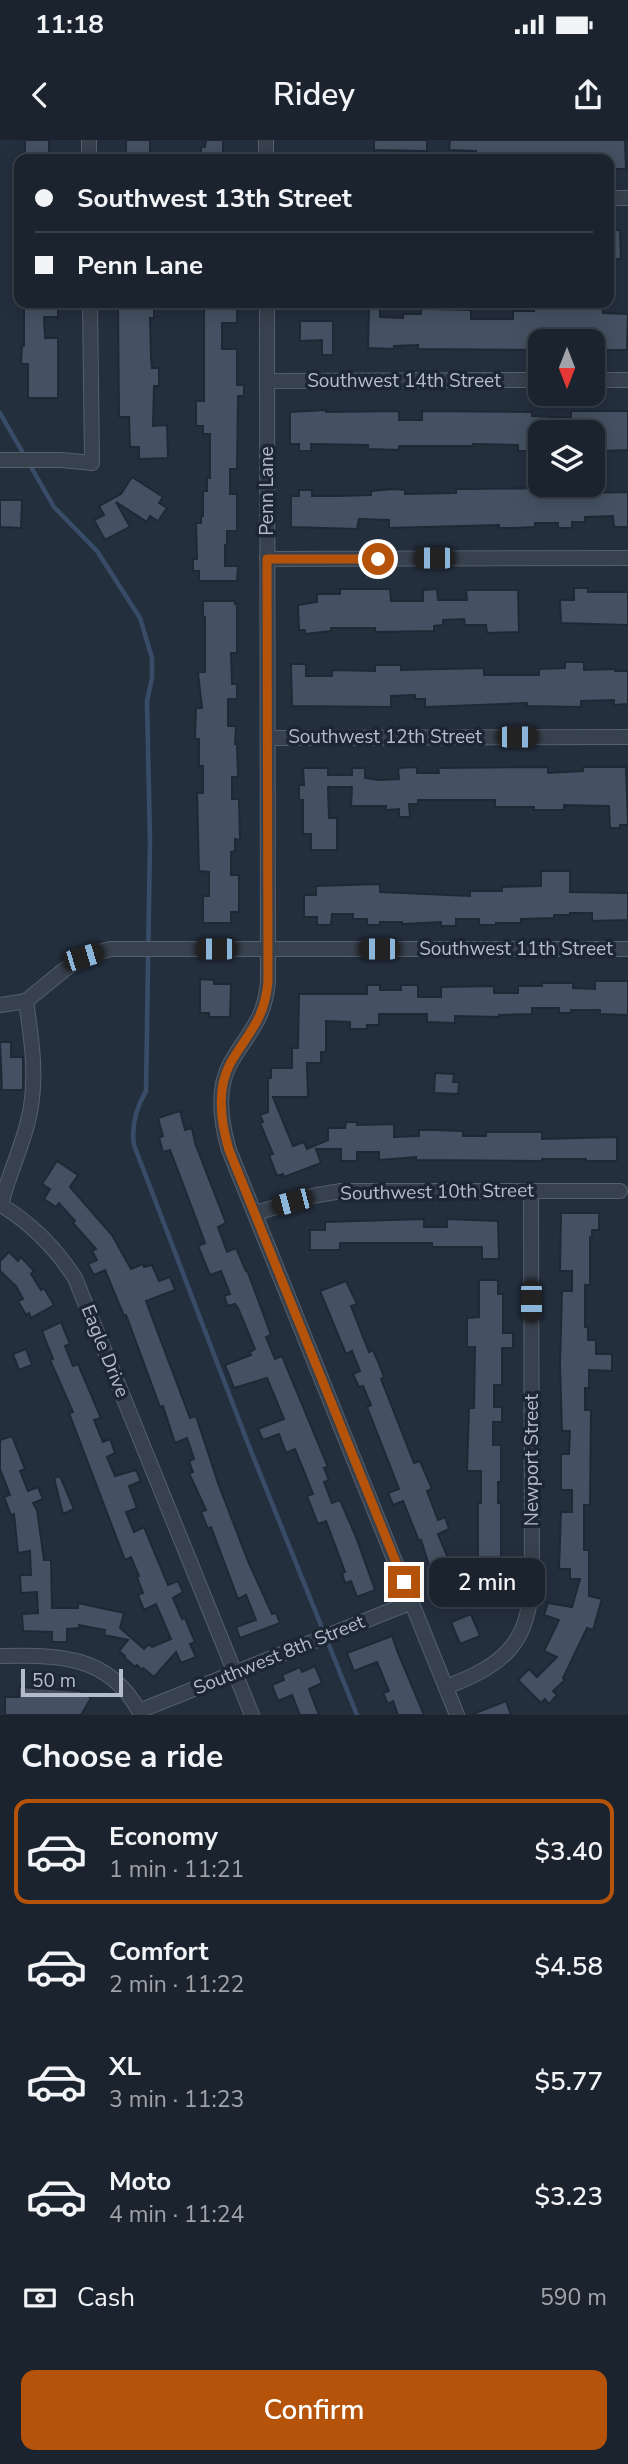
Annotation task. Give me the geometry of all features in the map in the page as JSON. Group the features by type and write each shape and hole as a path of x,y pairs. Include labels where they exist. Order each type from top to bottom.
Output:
{"street":[{"path":"8,460 92,463 90,308"},
{"name":"Penn Lane","path":"267,308 268,982 263,1013 229,1066 222,1092 225,1136 457,1715"},
{"name":"Southwest 14th Street","path":"267,381 528,380"},
{"path":"606,380 628,380"},
{"path":"267,559 628,558"},
{"name":"Southwest 12th Street","path":"268,738 628,737"},
{"name":"Southwest 11th Street","path":"26,1002 83,957 110,949 628,949"},
{"path":"0,1005 26,1002"},
{"name":"Eagle Drive","path":"26,1002 34,1082 33,1102 0,1205 42,1236 60,1255 75,1278 252,1715"},
{"name":"Southwest 10th Street","path":"256,1213 312,1196 341,1191 620,1191"},
{"name":"Newport Street","path":"446,1686 485,1670 508,1651 524,1626 529,1611 532,1575 531,1191"},
{"name":"Southwest 8th Street","path":"0,1656 59,1657 102,1670 131,1698 139,1713 412,1602"}],"building":[{"path":"25,140 49,140 49,153 25,154"},
{"path":"126,140 150,140 150,154 126,154"},
{"path":"206,140 223,140 223,154 201,154 201,147 205,147"},
{"path":"374,140 427,140 427,151 374,150"},
{"path":"450,140 625,140 626,169 614,169 614,154 476,154 476,151 449,150"},
{"path":"614,230 620,230 621,259 614,259"},
{"path":"24,308 58,308 58,317 44,317 45,338 58,338 58,398 28,398 28,364 21,364"},
{"path":"118,308 154,308 154,318 150,318 151,358 152,368 159,368 159,386 154,386 153,426 167,425 168,458 139,459 139,447 130,447 129,417 119,417"},
{"path":"204,308 237,308 237,323 222,323 222,349 237,349 237,385 244,385 244,396 238,396 237,469 230,469 230,494 237,494 237,531 227,531 225,545 225,566 238,566 237,581 199,581 199,571 193,571 193,559 197,559 196,523 201,523 203,491 207,491 207,478 210,478 210,434 203,434 203,426 196,426 196,401 204,401"},
{"path":"369,308 380,308 380,317 403,318 403,314 421,314 421,309 435,309 471,310 471,319 513,319 513,311 534,311 534,308 603,308 603,313 628,314 627,350 606,350 606,329 528,329 528,350 418,349 418,345 394,346 394,349 368,348"},
{"path":"300,321 333,321 333,355 322,355 322,340 300,341"},
{"path":"399,411 399,420 422,420 422,411 532,412 532,416 571,418 571,411 628,411 628,450 605,451 605,420 528,420 528,451 518,451 518,445 399,446 399,450 368,449 368,445 311,444 311,451 299,451 299,444 290,444 290,412"},
{"path":"132,477 163,497 159,503 167,508 158,521 150,516 147,522 116,502 130,527 105,540 94,520 104,515 99,506 121,494"},
{"path":"528,488 528,497 605,497 605,493 628,492 628,527 614,527 613,516 585,517 585,522 572,522 572,528 558,528 558,523 535,523 535,527 515,528 499,528 499,525 389,528 389,520 359,519 357,529 291,527 291,496 299,496 299,490 312,490 312,496 339,496 371,495 371,491 393,489 405,490 405,494 456,493 456,489"},
{"path":"0,500 22,500 21,528 0,527"},
{"path":"574,588 588,588 588,592 628,592 628,625 561,623 560,600 574,600"},
{"path":"340,589 390,589 391,601 423,601 423,590 437,589 438,600 467,600 466,590 518,590 519,632 487,633 486,625 465,625 464,619 443,620 443,625 434,626 434,631 375,632 375,628 331,628 331,631 305,634 305,630 299,630 298,605 317,602 317,594 340,594"},
{"path":"203,601 235,601 237,604 237,653 231,653 232,684 237,684 237,699 228,699 228,726 236,726 238,777 232,777 232,799 239,799 240,840 235,839 235,851 231,852 231,875 239,875 239,912 231,912 231,923 203,923 203,896 209,896 209,872 199,871 197,793 203,793 203,766 199,766 199,739 195,739 196,708 202,708 198,672 205,672"},
{"path":"565,662 584,662 584,670 628,671 628,704 614,705 614,700 581,701 581,707 527,706 527,703 425,707 425,699 415,699 415,695 391,696 391,707 292,706 291,664 306,664 306,676 332,676 332,670 375,671 375,665 401,665 401,670 484,668 484,675 539,675 539,669 565,668"},
{"path":"417,767 417,773 439,773 438,768 548,767 548,773 583,771 583,767 626,767 628,825 610,828 609,806 564,805 564,810 534,810 534,807 495,807 495,800 418,800 418,804 409,804 410,817 399,817 399,809 386,810 386,806 351,806 352,787 328,787 329,818 337,818 337,850 311,850 311,834 303,834 303,800 299,800 299,785 304,785 303,768 328,768 328,775 352,775 352,768 365,768 365,778 378,780 399,779 398,768"},
{"path":"541,871 570,871 570,892 628,893 628,920 592,921 592,913 570,913 554,915 554,918 521,919 521,923 496,925 479,925 479,919 456,919 456,926 441,926 441,922 380,922 380,925 367,925 367,919 353,919 353,914 332,914 331,925 317,925 317,917 304,917 304,895 316,895 316,886 380,884 380,892 470,896 470,891 502,891 502,887 541,886"},
{"path":"200,979 214,980 214,984 231,984 230,1017 209,1017 209,1013 200,1013"},
{"path":"595,981 628,981 628,1015 600,1014 600,1010 571,1010 571,1013 559,1013 559,1008 532,1008 532,1014 499,1017 455,1016 455,1023 427,1022 427,1014 379,1014 379,1025 367,1025 367,1029 350,1029 350,1022 326,1021 326,1052 321,1052 321,1063 307,1063 308,1097 273,1097 293,1146 304,1142 307,1149 328,1140 328,1128 345,1128 346,1122 357,1122 357,1125 394,1124 394,1137 419,1136 419,1130 434,1130 463,1131 463,1136 486,1136 486,1132 542,1132 542,1139 617,1137 617,1161 416,1160 416,1157 379,1160 379,1152 357,1152 357,1161 341,1161 341,1149 316,1149 321,1163 284,1177 283,1174 277,1176 269,1155 273,1154 260,1123 263,1122 260,1115 268,1112 268,1078 271,1078 271,1068 292,1068 292,1048 298,1048 299,994 367,994 367,985 380,985 380,990 401,990 401,985 418,985 418,997 441,997 441,987 494,986 494,993 518,993 518,986 542,986 542,983 573,983 573,988 595,989"},
{"path":"0,1042 11,1042 11,1057 23,1057 23,1090 2,1090"},
{"path":"435,1073 454,1074 453,1082 459,1082 458,1094 434,1093"},
{"path":"180,1111 185,1130 192,1128 195,1143 226,1223 218,1227 227,1252 236,1248 247,1270 271,1335 266,1337 275,1359 282,1356 328,1467 324,1468 329,1480 324,1482 332,1503 340,1500 356,1537 375,1590 357,1597 351,1581 345,1583 342,1573 345,1572 326,1521 318,1524 307,1496 313,1494 295,1449 286,1453 279,1434 263,1440 258,1429 284,1419 267,1378 234,1388 225,1365 251,1355 250,1352 255,1349 238,1308 235,1304 228,1306 224,1296 230,1294 221,1271 210,1275 198,1246 205,1243 170,1150 163,1152 159,1138 163,1136 158,1118"},
{"path":"57,1161 78,1175 70,1187 112,1235 131,1269 143,1264 144,1267 152,1265 159,1281 170,1277 175,1290 146,1301 190,1418 196,1416 248,1561 272,1614 276,1613 280,1623 240,1638 236,1627 256,1620 246,1595 238,1599 211,1527 208,1529 201,1512 206,1510 189,1473 193,1472 189,1461 194,1459 187,1438 175,1443 163,1406 160,1407 126,1315 124,1316 105,1270 94,1275 88,1264 97,1260 92,1251 96,1249 59,1203 56,1207 44,1199 50,1189 42,1184"},
{"path":"561,1213 599,1213 599,1230 592,1230 590,1237 590,1285 585,1285 585,1327 588,1327 588,1340 596,1340 596,1354 612,1354 612,1371 589,1370 589,1388 585,1388 585,1410 591,1410 590,1505 584,1505 584,1550 589,1550 589,1596 602,1599 593,1630 587,1628 563,1678 565,1680 553,1691 557,1695 549,1704 545,1699 541,1703 518,1680 529,1669 537,1677 557,1657 544,1651 559,1620 544,1615 548,1603 572,1607 580,1579 570,1579 570,1569 559,1569 561,1512 572,1512 572,1490 561,1490 561,1454 569,1454 570,1431 562,1431 562,1291 572,1291 572,1271 560,1271"},
{"path":"424,1219 424,1227 447,1227 447,1219 498,1221 499,1259 482,1259 482,1247 432,1247 432,1243 340,1243 340,1250 310,1250 310,1230 325,1230 325,1222"},
{"path":"9,1252 18,1261 21,1257 34,1271 31,1274 54,1305 31,1318 29,1313 26,1315 18,1301 23,1299 16,1286 0,1271 0,1261"},
{"path":"479,1280 498,1280 498,1294 503,1294 503,1333 513,1333 513,1348 502,1348 502,1385 494,1385 494,1407 502,1407 502,1422 493,1422 493,1445 501,1445 498,1503 501,1503 501,1560 513,1560 511,1602 500,1602 500,1607 480,1606 478,1503 481,1503 481,1471 467,1471 469,1408 474,1408 475,1347 467,1347 467,1318 479,1317"},
{"path":"346,1281 357,1304 351,1306 369,1352 373,1350 379,1364 384,1377 381,1379 414,1463 420,1461 432,1489 427,1491 438,1520 445,1517 449,1529 438,1534 461,1590 446,1596 436,1577 433,1578 421,1540 419,1541 403,1501 393,1505 388,1493 399,1489 367,1407 371,1405 363,1386 359,1387 353,1374 360,1371 352,1351 346,1354 320,1291"},
{"path":"61,1322 70,1344 65,1346 73,1366 78,1364 101,1418 94,1420 103,1442 110,1439 115,1453 107,1457 115,1476 136,1470 141,1481 129,1486 137,1508 126,1512 134,1532 144,1527 168,1585 178,1581 183,1592 173,1598 195,1642 190,1644 196,1657 181,1663 176,1652 154,1677 143,1668 142,1670 137,1665 135,1667 119,1651 128,1640 104,1635 105,1630 79,1625 80,1628 67,1629 67,1642 52,1642 52,1632 23,1631 22,1614 38,1613 37,1592 21,1593 20,1575 31,1575 30,1551 18,1553 14,1514 11,1515 4,1497 10,1495 0,1469 0,1440 12,1436 25,1469 20,1471 28,1491 38,1487 43,1499 33,1503 37,1510 44,1560 51,1560 52,1608 78,1608 78,1603 124,1613 120,1628 144,1649 149,1644 152,1647 171,1639 156,1604 144,1610 138,1595 143,1593 137,1577 139,1576 131,1557 125,1560 69,1413 73,1412 50,1360 53,1359 42,1331"},
{"path":"26,1349 32,1365 19,1370 13,1354"},
{"path":"60,1476 74,1509 63,1514 54,1478"},
{"path":"471,1614 480,1636 460,1644 451,1622"},
{"path":"392,1636 424,1715 398,1715 393,1701 388,1704 383,1693 389,1691 377,1662 354,1671 347,1653"},
{"path":"315,1666 322,1683 309,1689 319,1715 300,1715 292,1695 278,1701 272,1685 284,1680 282,1675 300,1667 302,1672"},
{"path":"19,1687 80,1691 91,1698 81,1715 5,1715 5,1697 19,1697"},
{"path":"506,1701 511,1715 473,1715 473,1714"}],"waterway":[{"path":"0,413 54,507 97,551 140,618 152,658 152,678 147,701 150,841 146,1091 135,1117 134,1145 247,1441 357,1715"}],"route":[{"path":"378,559 267,559 268,982 263,1013 224,1078 222,1110 229,1150 404,1582"}]}
